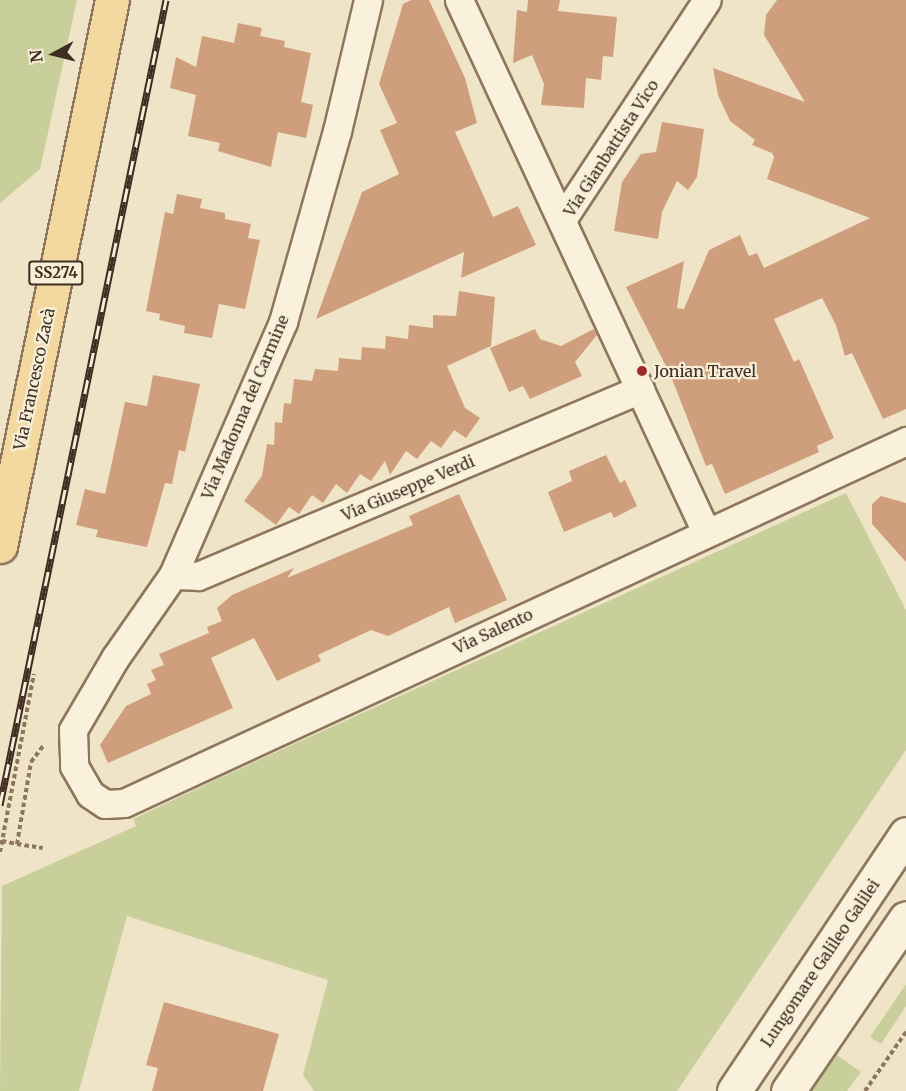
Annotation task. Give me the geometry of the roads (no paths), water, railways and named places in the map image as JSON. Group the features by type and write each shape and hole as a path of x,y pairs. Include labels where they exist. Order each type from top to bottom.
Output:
{"main road":[{"name":"Via Francesco Zacà","path":"0,546 112,0"},
{"name":"Lungomare Galileo Galilei","path":"734,1091 906,834"},
{"path":"788,1091 906,918"}],"street":[{"name":"Via Madonna del Carmine","path":"83,787 71,754 73,730 115,658 173,575 283,322 337,131 368,0"},
{"path":"459,0 563,218"},
{"name":"Via Gianbattista Vico","path":"706,532 563,218 707,0"},
{"name":"Via Giuseppe Verdi","path":"173,575 198,576 640,389"},
{"name":"Via Salento","path":"83,787 105,804 124,803 906,441"}],"railway":[{"path":"0,805 166,0"}],"place":[{"name":"Jonian Travel","path":"642,371"}]}
